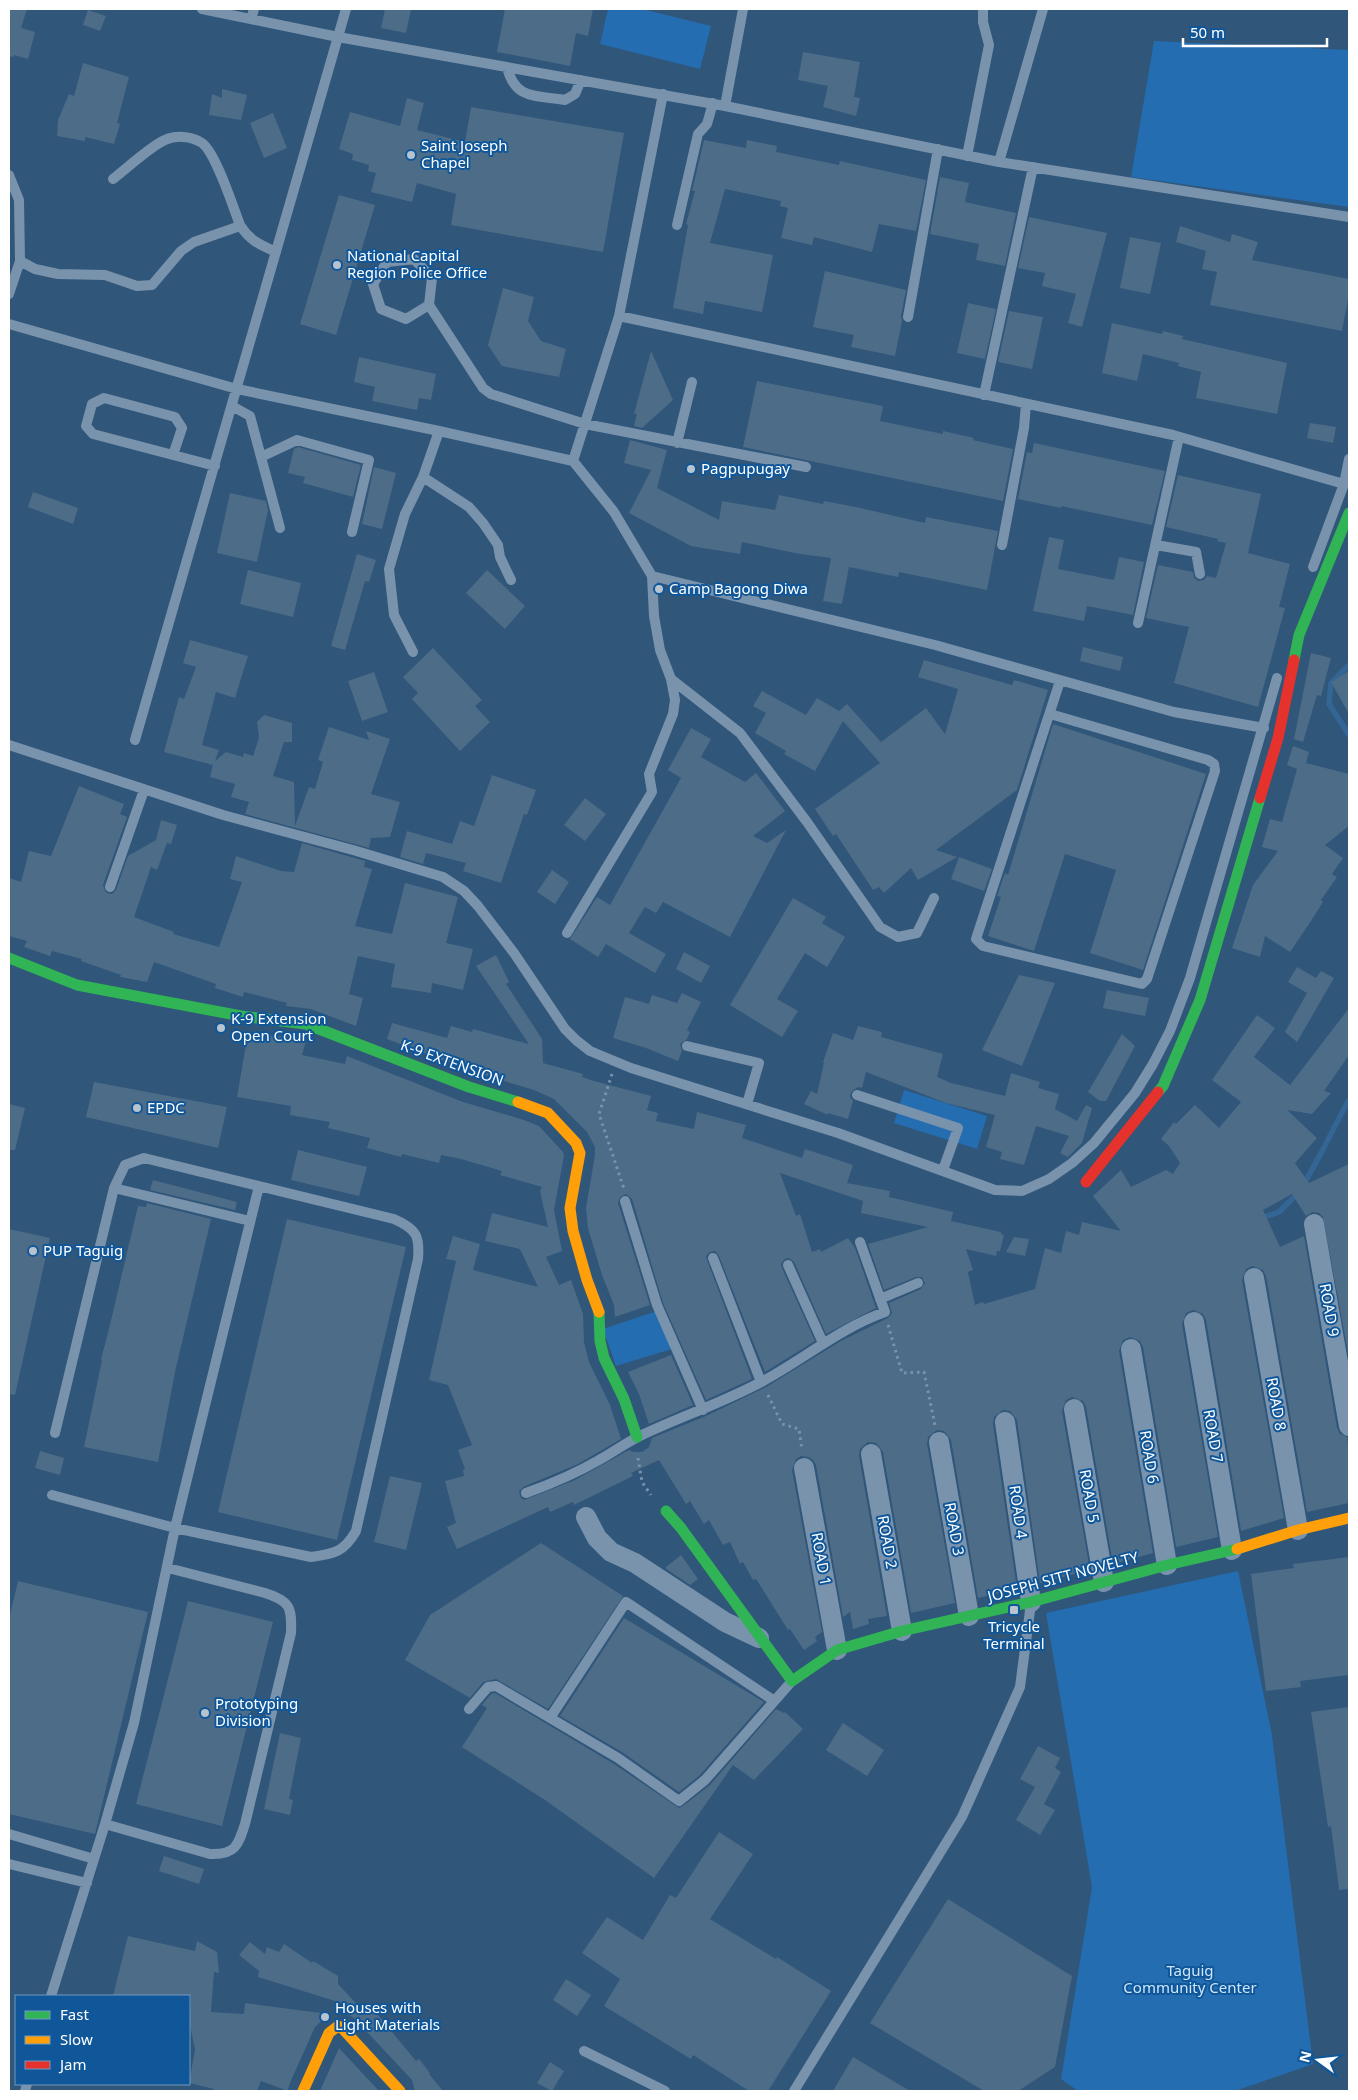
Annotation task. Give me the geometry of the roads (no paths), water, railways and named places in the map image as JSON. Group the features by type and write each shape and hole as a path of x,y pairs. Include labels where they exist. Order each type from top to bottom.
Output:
{"street":[{"path":"1086,1182 1163,1086 1200,1000 1278,738 1299,635 1349,513"},
{"name":"K-9 EXTENSION","path":"9,958 77,985 241,1016 306,1024 469,1087 529,1105 548,1113 576,1144 580,1153 570,1208 573,1231 587,1280 599,1311 600,1341 604,1358 624,1399 637,1437"},
{"name":"ROAD 9","path":"1314,1224 1349,1426"},
{"name":"ROAD 8","path":"1254,1278 1298,1530"},
{"name":"ROAD 7","path":"1194,1322 1232,1550"},
{"name":"ROAD 6","path":"1131,1349 1167,1565"},
{"name":"ROAD 5","path":"1074,1410 1104,1582"},
{"name":"ROAD 4","path":"1005,1422 1032,1602"},
{"name":"ROAD 3","path":"939,1442 969,1616"},
{"name":"ROAD 2","path":"871,1454 902,1631"},
{"name":"ROAD 1","path":"804,1468 837,1650"},
{"path":"666,1511 681,1528 792,1681"},
{"path":"586,1517 597,1538 611,1552 635,1563 725,1622 763,1639"},
{"name":"JOSEPH SITT NOVELTY","path":"792,1681 837,1650 902,1631 1032,1602 1349,1518"},
{"path":"303,2091 329,2033 338,2026 343,2029 400,2091"}],"lane":[{"path":"202,9 252,14 338,37 713,103 999,162 1349,217"},
{"path":"135,740 346,9"},
{"path":"725,106 743,9"},
{"path":"967,156 990,45 983,9"},
{"path":"999,162 1043,9"},
{"path":"507,67 510,81 520,92 529,94 565,100 574,94 581,80"},
{"path":"573,461 619,316 663,94"},
{"path":"678,225 698,134 707,124 713,103"},
{"path":"113,179 164,140 175,137 201,142 211,153 240,226 246,236 259,245 276,252"},
{"path":"908,317 938,149"},
{"path":"984,395 1033,167"},
{"path":"9,175 19,200 20,261 9,294"},
{"path":"20,261 35,269 58,274 105,275 137,286 152,285 181,251 194,242 240,226"},
{"path":"429,305 406,319 381,309 373,284 387,262 414,259 432,278 429,305 483,388 491,394 585,424 806,467"},
{"path":"619,316 1179,437 1344,484"},
{"path":"10,323 237,389 573,461 614,512 652,576 654,616 660,650 672,679 675,700 672,714 649,774 652,792 567,933"},
{"path":"677,443 692,382"},
{"path":"173,455 182,428 175,417 104,398 92,404 86,426 93,434 173,455 215,466"},
{"path":"1002,545 1024,428 1026,404"},
{"path":"232,406 250,416 280,528"},
{"path":"413,652 394,614 389,569 405,514 423,477 440,431"},
{"path":"1138,624 1179,437"},
{"path":"262,457 297,440 369,460 352,532"},
{"path":"1309,576 1344,484 1349,459"},
{"path":"423,477 469,507 483,523 498,545 500,557 511,580"},
{"path":"1156,544 1196,552 1200,574"},
{"path":"652,576 935,645 1174,712 1264,728"},
{"path":"9,745 223,815 443,876 464,891 478,906 514,953 565,1029 590,1051 617,1062 838,1133 995,1190 1022,1191 1037,1185 1072,1163 1094,1143 1135,1093 1170,1031 1190,978 1264,728 1279,670"},
{"path":"672,679 740,732 807,822 880,927 898,937 917,933 934,898"},
{"path":"1050,714 1208,760 1214,764 1215,771 1154,960 1147,979 1142,984 983,946 976,940 1060,681"},
{"path":"110,887 144,790"},
{"path":"687,1046 759,1063 747,1104"},
{"path":"857,1095 958,1128 944,1170"},
{"path":"52,1495 175,1528 311,1556 327,1555 339,1551 349,1542 356,1531 418,1259 419,1245 416,1234 406,1225 394,1219 144,1158 124,1165 114,1188 56,1433"},
{"path":"50,1995 106,1824 134,1723 175,1528 259,1186"},
{"path":"114,1188 250,1221"},
{"path":"625,1201 657,1306 702,1410"},
{"path":"526,1493 558,1482 637,1437 702,1410 761,1382 790,1366 823,1343 871,1317 885,1312 860,1242"},
{"path":"713,1258 761,1382"},
{"path":"788,1264 823,1343"},
{"path":"880,1299 918,1283"},
{"path":"106,1824 210,1854 220,1855 234,1849 240,1839 248,1815 291,1633 291,1616 288,1604 265,1593 168,1568"},
{"path":"550,1718 626,1602 773,1700"},
{"path":"794,2091 962,1818 1020,1687 1032,1602"},
{"path":"469,1710 488,1686 496,1686 618,1758 679,1801 705,1780 773,1700 792,1681"},
{"path":"9,1834 94,1859"},
{"path":"9,1864 86,1883"},
{"path":"584,2052 665,2091"}],"waterway":[{"path":"1349,665 1331,683 1329,704 1349,735"},
{"path":"1303,1185 1349,1100"},
{"path":"1259,1219 1279,1212 1298,1193"}],"place":[{"name":"Saint Joseph Chapel","path":"411,155"},
{"name":"National Capital Region Police Office","path":"337,265"},
{"name":"Pagpupugay","path":"691,469"},
{"name":"Camp Bagong Diwa","path":"659,589"},
{"name":"K-9 Extension Open Court","path":"221,1028"},
{"name":"EPDC","path":"137,1108"},
{"name":"PUP Taguig","path":"33,1251"},
{"name":"Tricycle Terminal","path":"1014,1610"},
{"name":"Prototyping Division","path":"205,1713"},
{"name":"Houses with Light Materials","path":"325,2017"}],"park label":[{"name":"Taguig Community Center","path":"1190,1980"}]}
